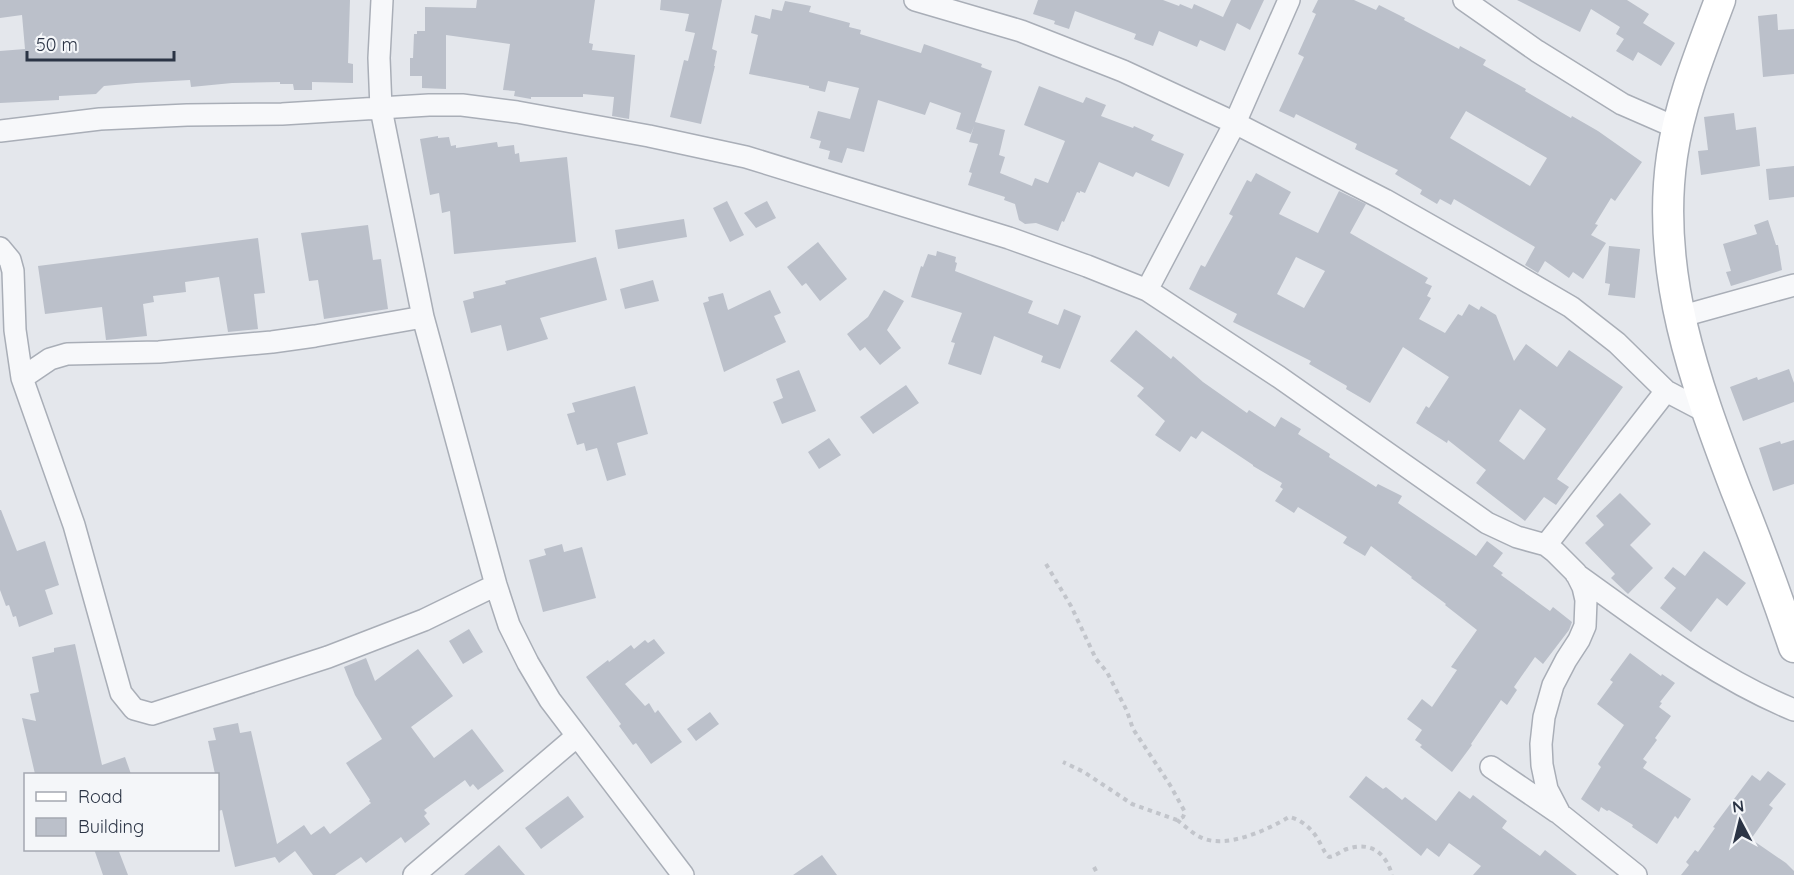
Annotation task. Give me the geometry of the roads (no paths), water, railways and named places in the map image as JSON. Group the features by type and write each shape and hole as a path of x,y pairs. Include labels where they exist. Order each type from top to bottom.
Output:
{"street":[{"path":"382,0 379,58 381,109 423,317 509,625 550,700 683,875"},
{"path":"915,0 1031,35 1124,71 1235,123 1385,200 1571,307 1617,343 1666,391 1706,412"},
{"path":"1148,290 1235,123 1290,0"},
{"path":"1464,0 1537,51 1622,104 1677,128"},
{"path":"1720,0 1687,90 1677,128 1672,158 1668,216 1669,246 1686,349 1706,412 1775,590 1794,647"},
{"path":"0,131 100,119 282,114 462,105 517,112 649,135 746,157 1009,238 1148,290 1279,377 1487,523 1516,537 1546,545 1576,573 1703,663 1747,688 1794,710"},
{"path":"0,248 10,260 13,271 15,330 22,378 74,525 121,693 134,709 152,714 328,657 424,620 496,585"},
{"path":"1679,316 1794,285"},
{"path":"22,378 50,359 67,354 159,352 272,342 423,317"},
{"path":"1546,545 1666,391"},
{"path":"1560,814 1547,789 1541,744 1544,717 1553,685 1585,626 1586,600 1576,573"},
{"path":"414,875 577,736"},
{"path":"1491,768 1560,814 1636,875"}]}
